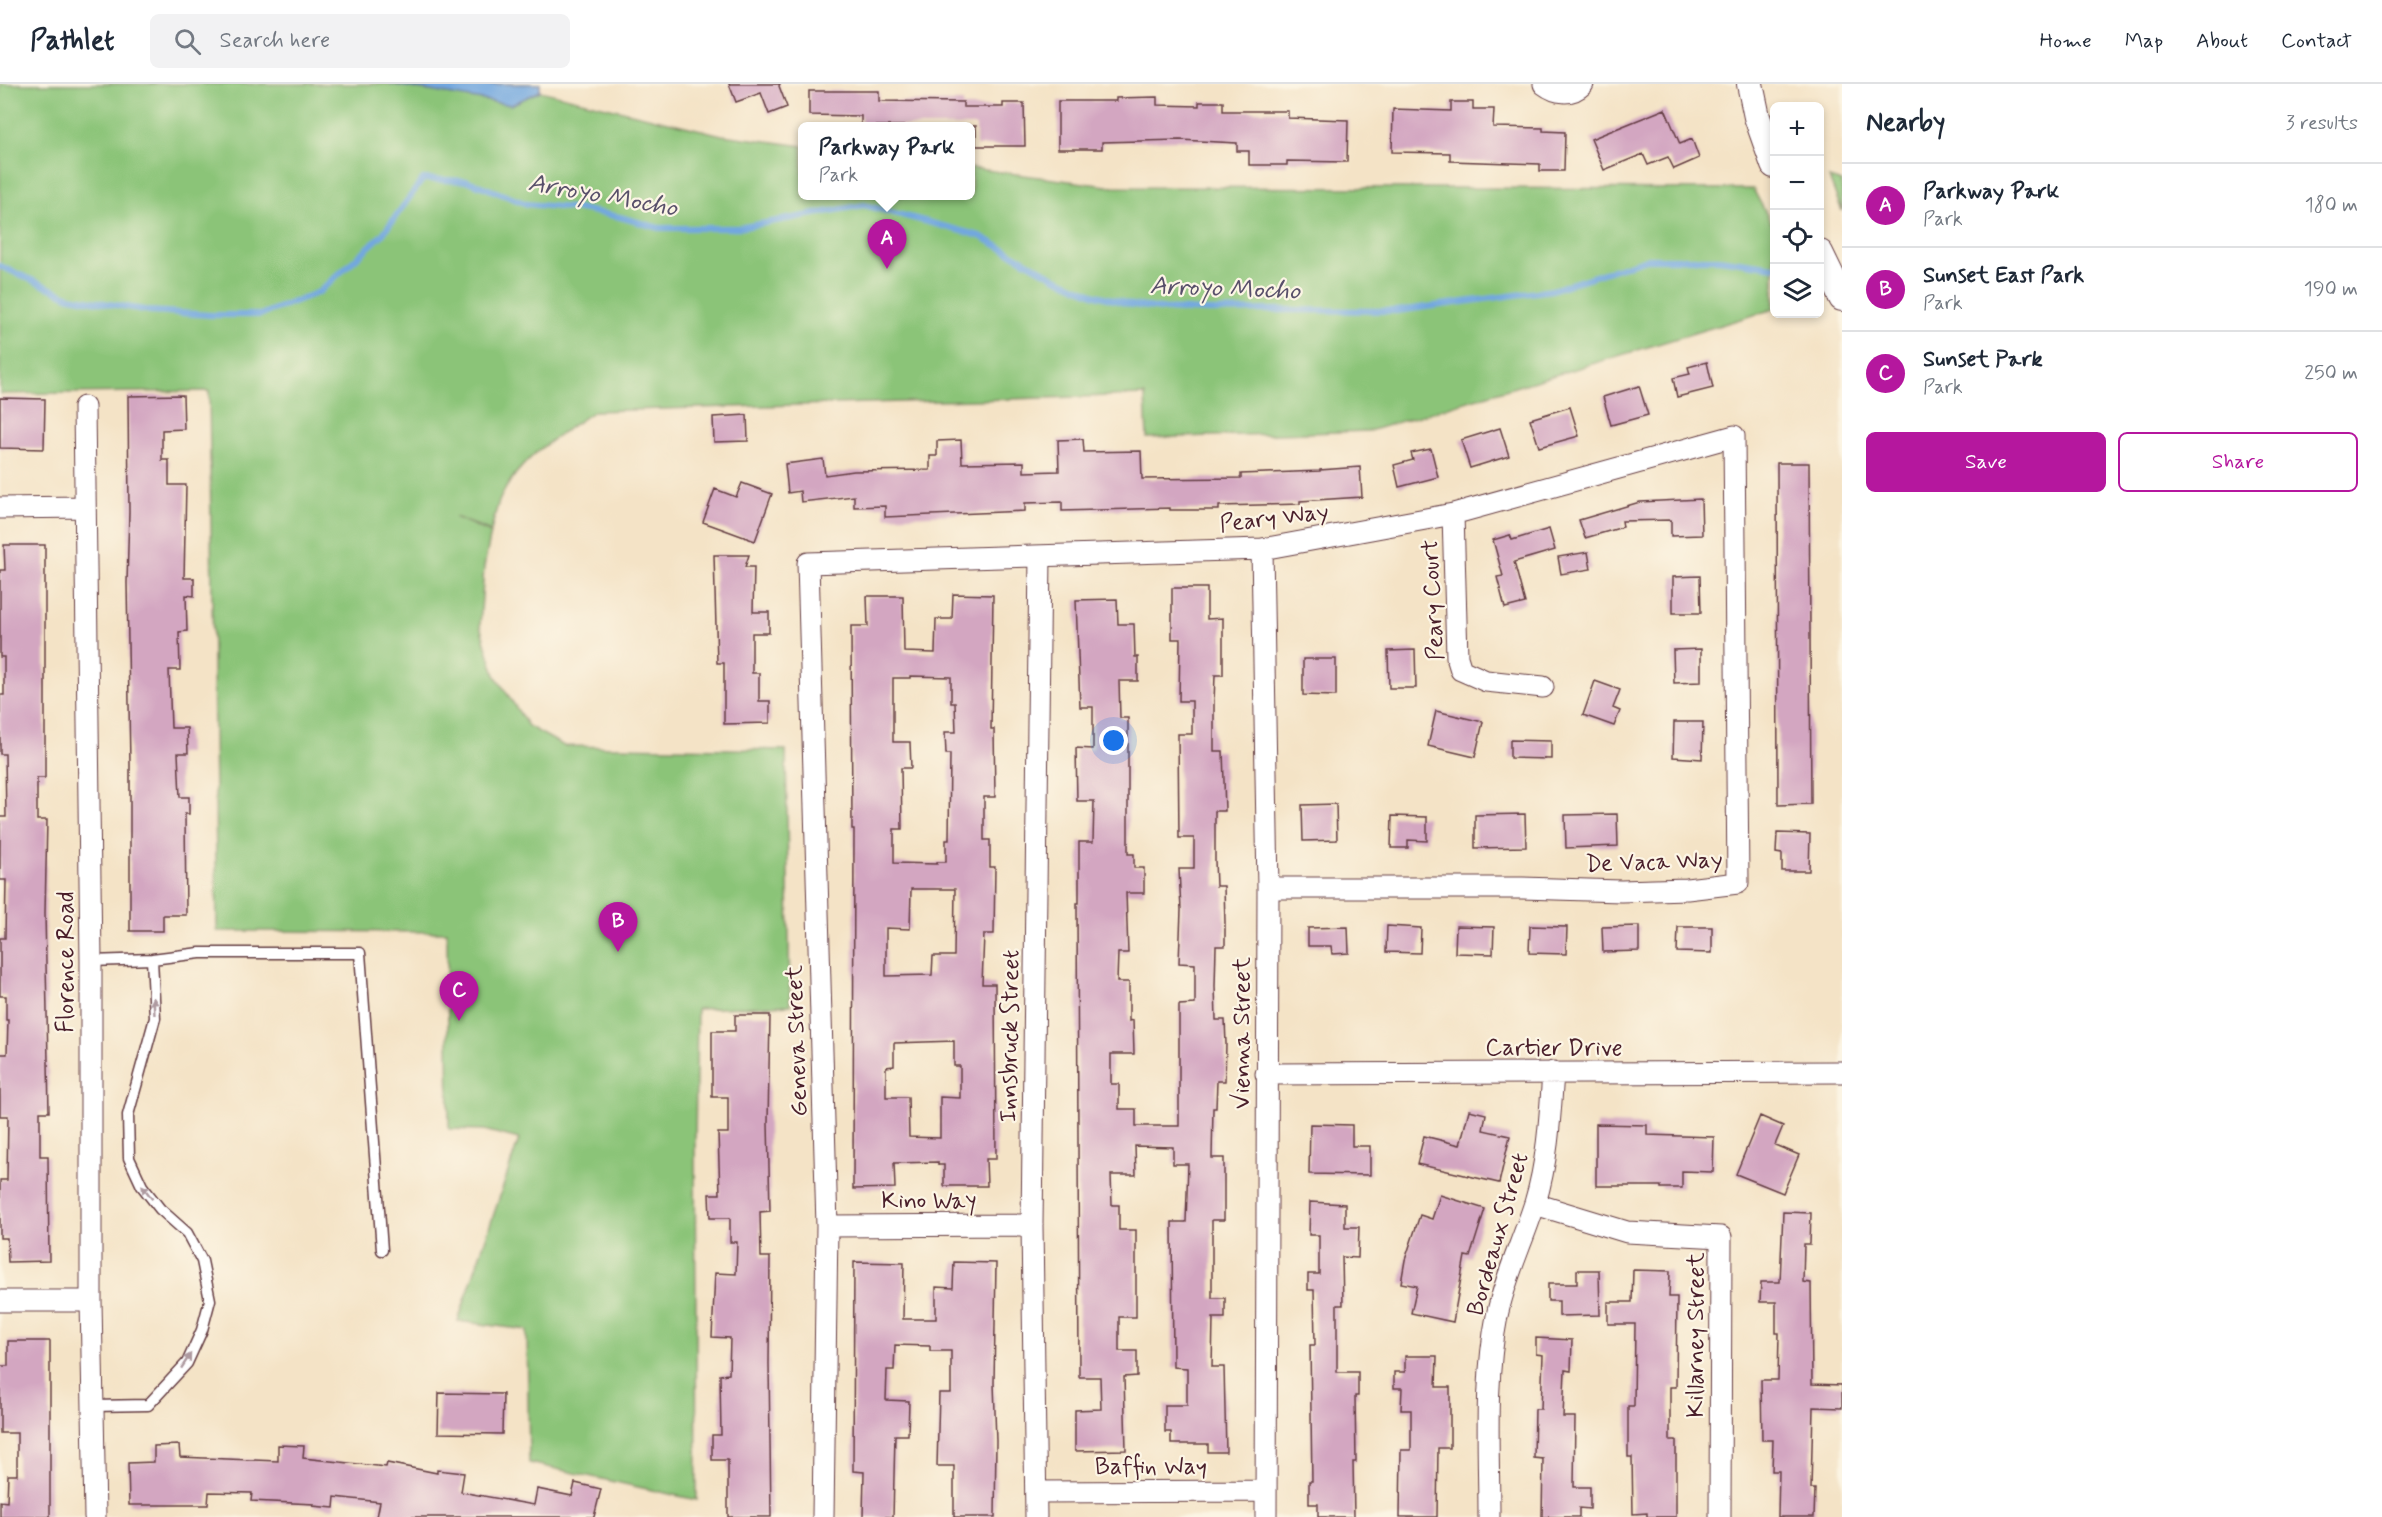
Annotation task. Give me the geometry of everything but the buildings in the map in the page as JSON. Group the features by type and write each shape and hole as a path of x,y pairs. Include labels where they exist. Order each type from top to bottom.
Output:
{"street":[{"path":"1544,84 1555,91 1567,93 1579,89 1583,84"},
{"path":"1750,84 1757,117 1771,156"},
{"path":"1824,261 1842,298"},
{"name":"Florence Road","path":"84,407 92,961 91,1301 95,1517"},
{"name":"Peary Way","path":"808,563 1262,549 1453,514 1734,435"},
{"name":"De Vaca Way","path":"1268,888 1521,888 1621,891 1686,889 1738,883 1734,435"},
{"path":"0,508 84,507"},
{"name":"Peary Court","path":"1453,514 1457,657 1461,670 1486,681 1543,687"},
{"name":"Vienna Street","path":"1262,549 1268,888 1266,1517"},
{"name":"Innsbruck Street","path":"1036,1517 1032,1225 1040,556"},
{"name":"Geneva Street","path":"808,563 827,1226 823,1517"},
{"name":"Bordeaux Street","path":"1489,1517 1490,1382 1497,1316 1515,1256 1535,1204 1547,1156 1553,1072"},
{"name":"Cartier Drive","path":"1266,1074 1842,1072"},
{"name":"Killarney Street","path":"1535,1204 1627,1233 1721,1237 1720,1517"},
{"name":"Kino Way","path":"827,1226 1032,1225"},
{"path":"0,1301 91,1301"},
{"name":"Baffin Way","path":"1036,1492 1266,1491"}],"lane":[{"path":"92,961 152,959 200,953 360,953 382,1250"},
{"path":"93,1406 148,1405 187,1363 202,1330 210,1300 202,1262 187,1233 142,1186 129,1158 128,1115 155,1018 152,959"}],"green space":[{"path":"0,84 540,84 540,91 722,135 798,145 798,200 975,200 975,169 1114,187 1753,189 1770,221 1770,310 1369,431 1147,438 1145,395 594,411 542,447 520,469 500,499 491,531 455,517 491,533 484,567 480,626 495,675 528,726 564,746 786,750 790,1005 697,1009 695,1142 697,1500 529,1463 527,1330 458,1321 519,1139 484,1130 449,1129 447,932 217,931 209,391 0,394"},
{"path":"1829,178 1842,182 1842,211"}],"water":[{"path":"389,84 540,84 540,91 511,105"}],"waterway":[{"name":"Arroyo Mocho","path":"0,266 70,297 150,311 260,315 319,292 382,235 423,179 468,181 527,204 580,209 659,228 738,228 864,205 980,236 1056,278 1093,294 1132,305 1161,309 1397,311 1552,290 1646,259 1719,259 1770,266"}],"place":[{"name":"Parkway Park","path":"887,269"},
{"name":"Sunset East Park","path":"618,952"},
{"name":"Sunset Park","path":"459,1021"}]}
